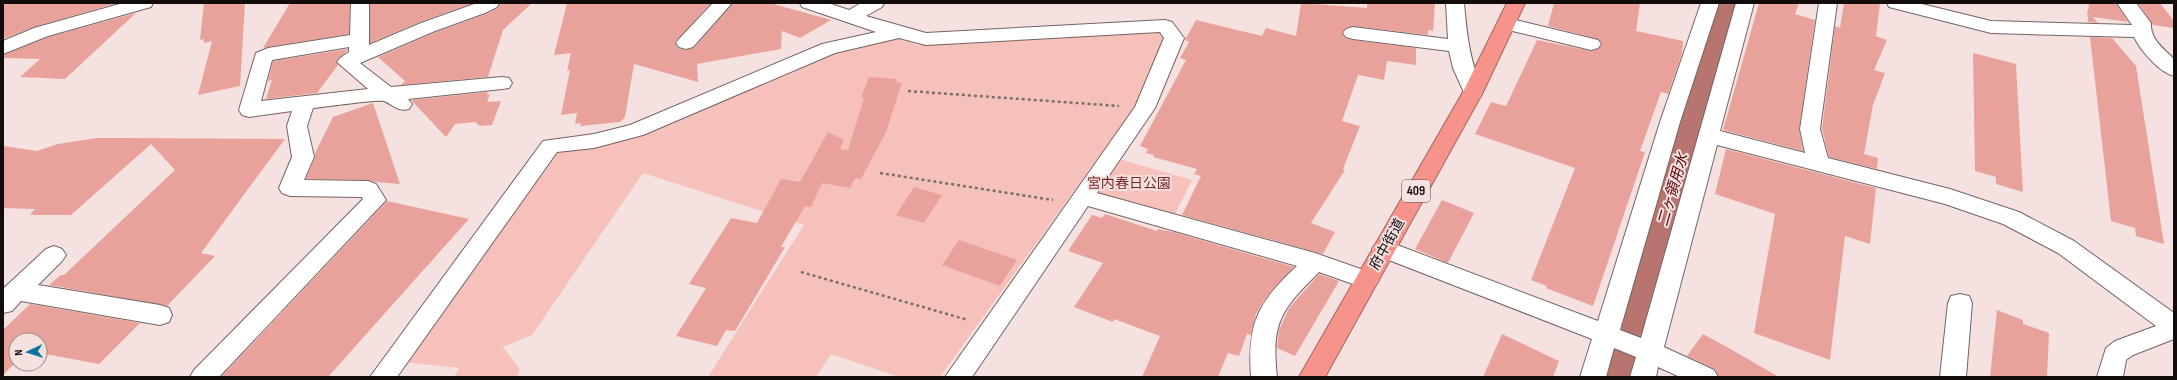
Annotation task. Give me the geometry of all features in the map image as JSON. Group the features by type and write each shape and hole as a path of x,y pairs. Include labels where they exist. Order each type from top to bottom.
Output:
{"highway":[{"name":"府中街道","path":"1312,377 1473,92 1516,3"}],"street":[{"path":"3,48 41,32 144,3"},
{"path":"360,3 359,47 347,62 395,99"},
{"path":"490,3 468,14 437,23 379,50 359,47 268,54 263,56 249,110 306,102 395,99 502,83"},
{"path":"686,43 723,3"},
{"path":"809,3 852,16 897,33 926,39 1165,26 1174,38 1145,108 958,377"},
{"path":"852,16 875,3"},
{"path":"1455,3 1458,46 1463,68 1473,92"},
{"path":"1593,377 1611,338 1670,122 1710,3"},
{"path":"1643,377 1645,351 1711,136 1746,3"},
{"path":"1818,163 1810,129 1828,3"},
{"path":"1896,3 1991,27 2142,31"},
{"path":"2126,3 2142,23 2142,31 2147,43 2174,70"},
{"path":"1507,24 1591,44"},
{"path":"383,377 550,146 594,141 636,130 829,48 897,33"},
{"path":"1353,33 1458,46"},
{"path":"203,377 375,200 368,189 290,188 304,157 297,126 306,102"},
{"path":"1711,136 1950,198 2011,218 2066,247 2174,326"},
{"path":"1081,201 1315,262 1367,280"},
{"path":"1384,249 1645,351 1705,377"},
{"path":"10,298 54,255"},
{"path":"1264,377 1262,341 1270,310 1280,296 1315,262"},
{"path":"10,298 160,315"},
{"path":"1952,377 1960,302"},
{"path":"2110,377 2115,355 2124,348 2174,329"}],"path":[{"path":"908,91 1145,108"},
{"path":"880,173 1081,201"},
{"path":"801,272 992,328"}],"green space":[{"path":"1158,31 1164,40 1138,102 940,377 899,377 831,354 816,377 708,377 804,225 643,173 532,335 503,347 520,370 517,377 454,377 459,368 404,362 556,150 602,145 831,52 898,38 917,45"},
{"name":"宮内春日公園","path":"1119,159 1192,180 1174,216 1094,194"}],"building":[{"path":"3,3 117,3 34,27 3,39"},
{"path":"204,3 245,3 240,86 198,95 212,41 204,43 204,39 200,40"},
{"path":"290,3 350,3 349,34 263,48"},
{"path":"370,3 473,3 420,22 370,43"},
{"path":"500,3 532,3 503,30 488,77 401,85 405,81 378,57 436,32 486,14 498,8"},
{"path":"567,3 711,3 675,42 678,48 686,50 694,48 733,3 770,3 831,20 800,38 782,31 781,49 697,64 698,82 634,64 625,117 620,122 580,126 581,123 575,124 577,113 561,115 570,70 567,71 571,53 554,55"},
{"path":"1301,3 1367,8 1367,3 1435,3 1433,31 1428,30 1428,35 1353,26 1346,28 1342,32 1345,38 1353,40 1416,48 1416,65 1387,61 1384,80 1358,75 1342,121 1360,126 1343,169 1345,170 1311,223 1335,232 1323,254 1182,215 1201,176 1194,174 1197,169 1153,157 1154,155 1146,153 1148,149 1140,146 1186,60 1180,58 1189,42 1185,40 1196,20 1262,36 1266,28 1296,36"},
{"path":"1554,3 1640,3 1636,31 1683,41 1682,54 1668,94 1661,92 1640,151 1645,152 1593,306 1546,288 1547,286 1531,280 1575,168 1475,134 1491,102 1506,106 1537,40 1591,51 1598,49 1602,45 1598,39 1548,26"},
{"path":"1759,3 1799,3 1795,14 1815,20 1799,129 1803,151 1723,130"},
{"path":"1844,3 1880,3 1876,36 1887,40 1874,70 1885,73 1873,105 1864,154 1878,158 1877,169 1829,157 1822,129 1835,26 1840,28"},
{"path":"2089,3 2116,3 2128,22 2093,17 2098,23 2088,22 2087,10 2088,12"},
{"path":"2138,3 2160,3 2174,21 2174,28 2153,25"},
{"path":"136,13 65,79 20,77 40,59 3,58 3,55 48,37"},
{"path":"2090,37 2112,38 2136,66 2164,244 2136,236 2135,228 2111,221"},
{"path":"348,49 336,61 338,65 317,93 266,99 272,80 268,81 273,61"},
{"path":"1973,53 2016,64 2023,192 1996,184 1996,177 1975,171"},
{"path":"869,77 897,79 896,82 902,83 886,132 861,179 855,178 850,188 822,183 811,207 805,206 781,247 785,247 735,331 726,330 717,346 676,336 706,288 689,284 731,218 757,223 781,179 800,182 828,132 844,140 840,149 848,150 864,98 861,98"},
{"path":"488,92 487,95 490,94 487,102 501,101 492,125 480,126 475,122 455,124 446,137 411,100"},
{"path":"373,103 400,184 368,180 306,179 315,158 315,153 333,117"},
{"path":"96,138 285,139 201,253 215,256 167,306 49,285 61,275 64,275 175,170 151,144 71,215 30,215 35,209 3,208 3,146 37,151 58,144"},
{"path":"1726,149 1876,188 1870,244 1845,236 1830,360 1754,333 1775,214 1715,194"},
{"path":"914,187 942,195 924,223 896,215"},
{"path":"1442,200 1474,213 1448,263 1415,249"},
{"path":"387,201 469,219 328,377 221,377"},
{"path":"1105,214 1157,231 1158,229 1173,232 1294,267 1263,302 1256,314 1251,335 1247,334 1239,356 1228,353 1218,377 1142,377 1160,336 1114,319 1113,322 1074,307 1103,263 1068,251 1092,215 1102,218"},
{"path":"959,240 1017,260 1000,286 942,265"},
{"path":"1319,274 1339,281 1295,356 1277,348 1279,330 1289,308"},
{"path":"30,304 140,323 99,364 48,354 48,332 8,332 8,370 3,375 3,330"},
{"path":"1997,310 2023,320 2023,324 2049,333 2047,377 1990,377"},
{"path":"1502,334 1559,361 1553,377 1483,377"},
{"path":"1703,334 1779,377 1719,377 1715,369 1687,356"}],"waterway":[{"name":"二ヶ領用水","path":"1618,377 1729,3"}]}
